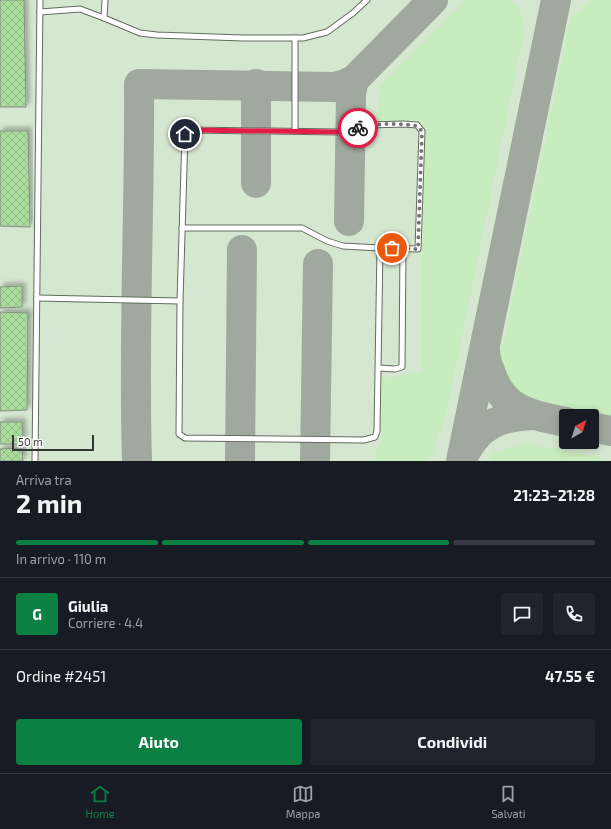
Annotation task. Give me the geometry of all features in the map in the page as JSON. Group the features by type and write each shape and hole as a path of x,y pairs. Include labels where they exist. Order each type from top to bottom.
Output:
{"lane":[{"path":"35,461 40,0"},
{"path":"104,0 104,18"},
{"path":"40,12 80,9 140,33 157,35 242,38 303,38 327,32 353,13 367,0"},
{"path":"295,131 296,38"},
{"path":"182,228 302,228 327,241 343,246 418,249 422,131 417,126 403,124 371,125 338,132 190,130 185,134 182,228 180,301 179,434 185,438 364,440 375,437 378,431 380,248"},
{"path":"379,368 395,369 402,367 403,248"},
{"path":"37,298 180,301"}],"shaded area":[{"path":"0,0 611,0 611,461 0,461"}],"green space":[{"path":"467,0 507,0 516,4 525,27 447,411 432,455 427,461 376,461 374,455 381,440 382,378 421,372 423,123 377,122 380,87"},
{"path":"589,0 611,0 611,418 599,416 599,409 559,409 539,406 513,387 500,360 570,19"},
{"path":"528,443 609,461 488,461 495,452"}],"building":[{"path":"0,0 24,0 26,107 0,107"},
{"path":"0,131 28,131 30,227 0,226"},
{"path":"22,286 22,307 0,308 0,287"},
{"path":"0,312 28,313 27,410 0,411"},
{"path":"0,422 22,422 23,444 0,444"},
{"path":"22,448 23,461 0,461 0,449"}],"taxiway":[{"path":"137,461 136,320 139,84 334,87 343,85 354,80 433,0"},
{"path":"461,461 556,0"},
{"path":"349,221 351,93 354,80"},
{"path":"256,84 256,183"},
{"path":"240,461 242,250"},
{"path":"315,461 318,264"},
{"path":"485,350 487,363 495,384 510,402 529,413 559,421"},
{"path":"463,457 476,437 491,424 511,417 534,415"},
{"path":"599,428 611,431"}],"way so far":[{"path":"358,128 371,125 403,124 417,126 422,131 418,249 392,248"}],"route":[{"path":"185,134 190,130 338,132 358,128"}]}
